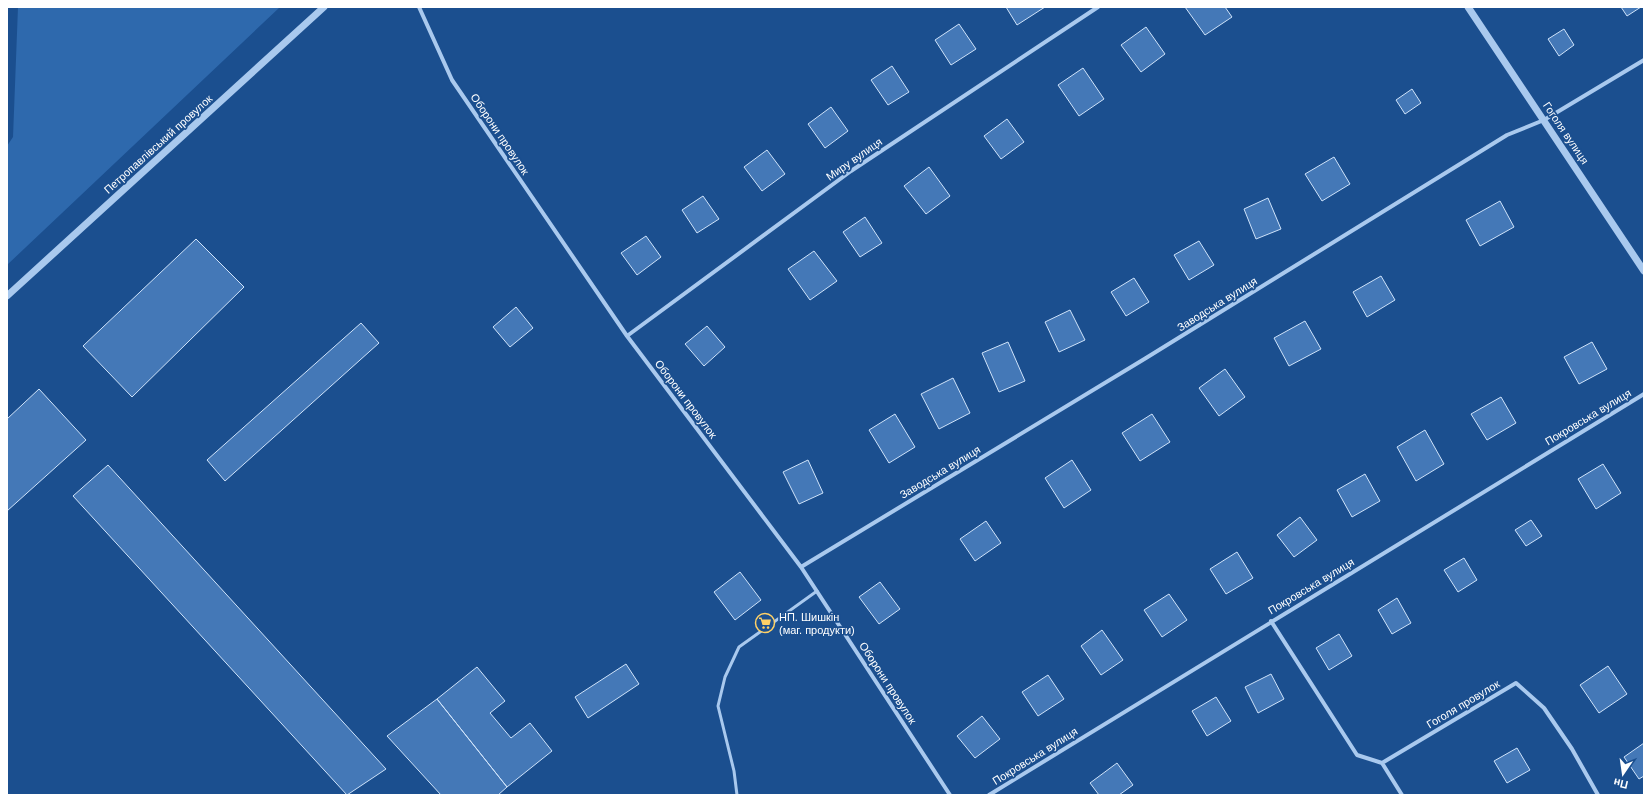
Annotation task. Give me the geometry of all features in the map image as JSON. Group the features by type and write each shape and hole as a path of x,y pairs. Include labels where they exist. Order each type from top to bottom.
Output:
{"street":[{"name":"Петропавлівський провулок","path":"7,296 324,7"},
{"name":"Оборони провулок","path":"419,7 452,80 627,336 801,567 950,795"},
{"name":"Миру вулиця","path":"627,336 851,171 1098,7"},
{"name":"Гоголя вулиця","path":"1468,7 1644,271"},
{"name":"Заводська вулиця","path":"801,567 1146,358 1507,135 1544,120 1644,60"},
{"name":"Покровська вулиця","path":"989,795 1644,394"},
{"path":"1271,621 1357,755 1382,763 1402,795"},
{"name":"Гоголя провулок","path":"1382,763 1516,683 1544,708 1572,749 1598,795"}],"lane":[{"path":"737,795 734,771 718,706 725,678 739,647 817,591"}],"shaded area":[{"path":"18,7 280,7 7,265 7,146 13,137"}],"building":[{"path":"1006,7 1045,7 1017,25"},
{"path":"1185,7 1225,7 1232,17 1205,35"},
{"path":"1621,7 1641,7 1627,16"},
{"path":"959,24 976,49 951,65 935,40"},
{"path":"1146,27 1165,54 1141,72 1121,45"},
{"path":"1564,29 1574,45 1559,56 1548,39"},
{"path":"892,66 909,92 888,105 871,80"},
{"path":"1083,68 1104,99 1079,116 1058,85"},
{"path":"1412,89 1421,103 1405,114 1396,100"},
{"path":"831,107 848,131 825,148 808,124"},
{"path":"1007,119 1024,142 1001,159 984,136"},
{"path":"767,150 785,174 762,191 744,167"},
{"path":"1334,157 1350,184 1322,201 1305,174"},
{"path":"929,167 950,196 926,214 904,186"},
{"path":"703,196 719,219 697,233 682,210"},
{"path":"1268,198 1281,229 1256,239 1244,209"},
{"path":"1500,201 1514,227 1480,246 1466,220"},
{"path":"865,217 882,243 860,257 843,232"},
{"path":"646,236 661,257 637,275 621,253"},
{"path":"196,239 244,287 132,397 83,346"},
{"path":"1199,241 1214,265 1189,280 1174,255"},
{"path":"814,251 837,281 810,300 788,269"},
{"path":"1381,276 1395,300 1367,317 1353,292"},
{"path":"1134,278 1149,302 1126,316 1111,292"},
{"path":"516,307 533,328 510,347 493,327"},
{"path":"1070,310 1085,340 1059,352 1045,322"},
{"path":"1305,321 1321,349 1289,366 1274,338"},
{"path":"361,323 379,343 225,481 207,460"},
{"path":"707,326 725,347 704,366 685,344"},
{"path":"1008,342 1025,381 999,392 982,353"},
{"path":"1592,342 1607,369 1579,384 1564,357"},
{"path":"1225,369 1245,397 1219,416 1199,388"},
{"path":"953,378 970,413 939,429 921,394"},
{"path":"39,389 86,440 7,511 7,419"},
{"path":"1501,397 1516,423 1487,440 1471,414"},
{"path":"895,414 915,447 889,463 869,430"},
{"path":"1152,414 1170,442 1140,461 1122,433"},
{"path":"1425,430 1444,464 1416,481 1397,447"},
{"path":"808,460 823,493 799,504 783,472"},
{"path":"1072,460 1091,490 1064,508 1045,478"},
{"path":"1603,464 1621,493 1596,509 1578,479"},
{"path":"108,465 386,769 347,795 73,496"},
{"path":"1365,474 1380,501 1352,517 1337,490"},
{"path":"1300,517 1317,540 1294,557 1277,535"},
{"path":"1531,520 1542,536 1526,546 1515,530"},
{"path":"986,521 1001,543 975,561 960,539"},
{"path":"1237,552 1253,578 1226,594 1210,569"},
{"path":"1464,558 1477,580 1458,592 1444,570"},
{"path":"740,572 761,600 735,620 714,592"},
{"path":"880,582 900,609 879,624 859,597"},
{"path":"1169,594 1187,620 1162,637 1144,610"},
{"path":"1397,598 1411,623 1392,634 1378,610"},
{"path":"1102,630 1123,660 1101,675 1081,646"},
{"path":"1339,634 1352,656 1329,670 1316,648"},
{"path":"626,664 639,684 588,718 575,697"},
{"path":"1608,666 1627,694 1599,713 1580,685"},
{"path":"477,667 505,701 490,713 511,738 530,723 552,751 507,787 437,699"},
{"path":"1271,674 1284,699 1258,713 1245,687"},
{"path":"1048,675 1064,699 1038,716 1022,692"},
{"path":"1216,697 1231,721 1207,736 1192,711"},
{"path":"437,699 507,787 498,795 441,795 387,736"},
{"path":"982,716 1000,739 975,758 957,736"},
{"path":"1644,743 1644,776 1639,779 1624,757"},
{"path":"1517,748 1530,770 1507,783 1494,761"},
{"path":"1117,763 1133,785 1119,795 1099,795 1090,783"}],"place":[{"name":"НП. Шишкін (маг. продукти)","path":"765,623"}]}
